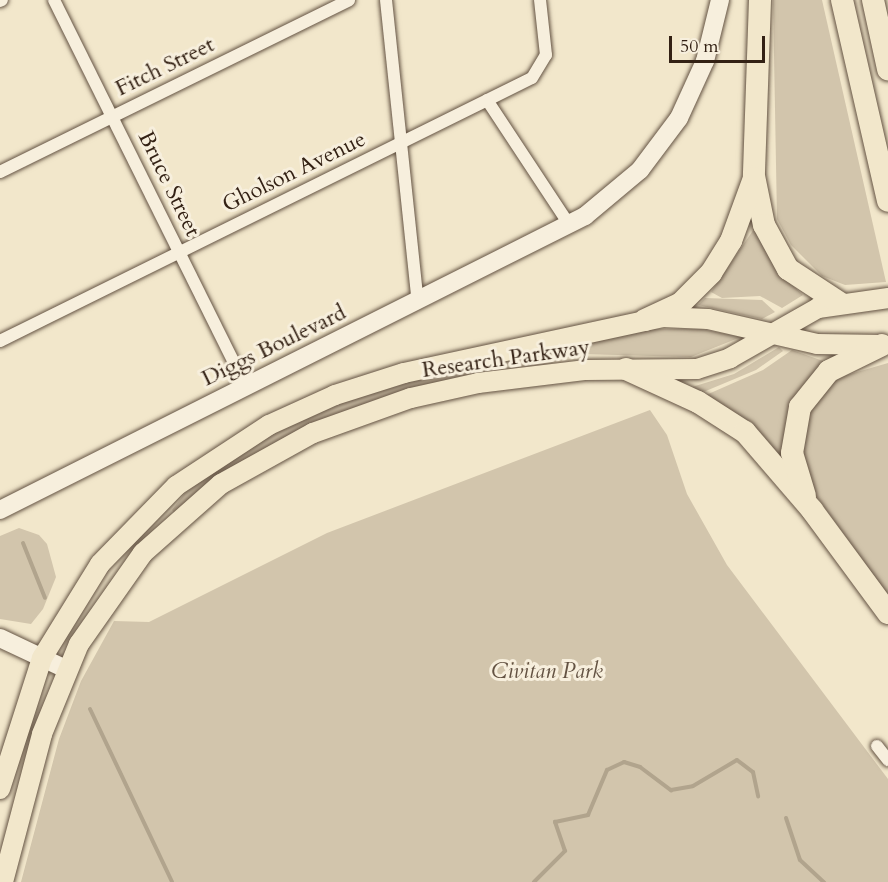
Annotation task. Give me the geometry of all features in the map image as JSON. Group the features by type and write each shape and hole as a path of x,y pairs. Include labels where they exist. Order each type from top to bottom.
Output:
{"highway":[{"path":"760,0 754,176 764,225 781,259 808,286 840,303"},
{"path":"842,0 888,201"},
{"path":"873,0 888,69"},
{"path":"645,320 680,304 715,268 731,241 754,176"},
{"path":"812,510 792,453 800,407 829,371 885,344"},
{"path":"626,369 734,423 812,510 888,613"}],"main road":[{"name":"Research Parkway","path":"3,882 42,734 66,669 100,608 159,537 221,484 281,448 355,416 444,389 575,371 626,369 673,372 709,366 806,313 840,303 888,298"},
{"name":"Research Parkway","path":"0,789 16,726 42,658 78,594 123,536 176,486 237,443 302,410 369,383 645,320 692,317 817,344 885,344"}],"street":[{"name":"Bruce Street","path":"54,0 246,387"},
{"name":"Fitch Street","path":"0,172 349,0"},
{"path":"386,0 403,141 418,302"},
{"name":"Gholson Avenue","path":"0,341 532,78 545,63 540,0"},
{"name":"Diggs Boulevard","path":"0,510 570,226 627,183 668,135 698,80 720,0"},
{"path":"487,100 570,226"},
{"path":"0,638 66,669"},
{"path":"877,746 888,760"}],"green space":[{"path":"773,0 822,0 886,282 845,285 822,276 791,245 777,219"},
{"path":"754,229 776,270 803,295 782,308 760,296 722,298 711,292"},
{"path":"705,298 762,300 775,312 762,319 698,305"},
{"path":"655,329 701,329 741,337 691,357 581,354 529,370 390,398 175,514 172,510 188,489 271,434 333,405 391,386"},
{"path":"779,347 783,351 756,370 701,393 692,387 734,374"},
{"path":"792,350 826,362 786,467 706,395 763,370"},
{"path":"888,363 888,595 804,479 800,429 824,387 840,377"},
{"name":"Civitan Park","path":"650,410 667,435 687,494 727,565 888,779 888,882 21,882 59,739 81,681 114,621 149,622 327,533"},
{"path":"19,528 39,535 47,544 56,577 43,609 31,624 0,619 0,536"}],"waterway":[{"path":"23,543 45,598"},
{"path":"90,709 172,882"},
{"path":"534,882 565,851 555,822 588,815 607,770 624,762 640,767 671,790 693,786 737,760 753,772 758,796"},
{"path":"786,818 800,860 824,882"}]}
